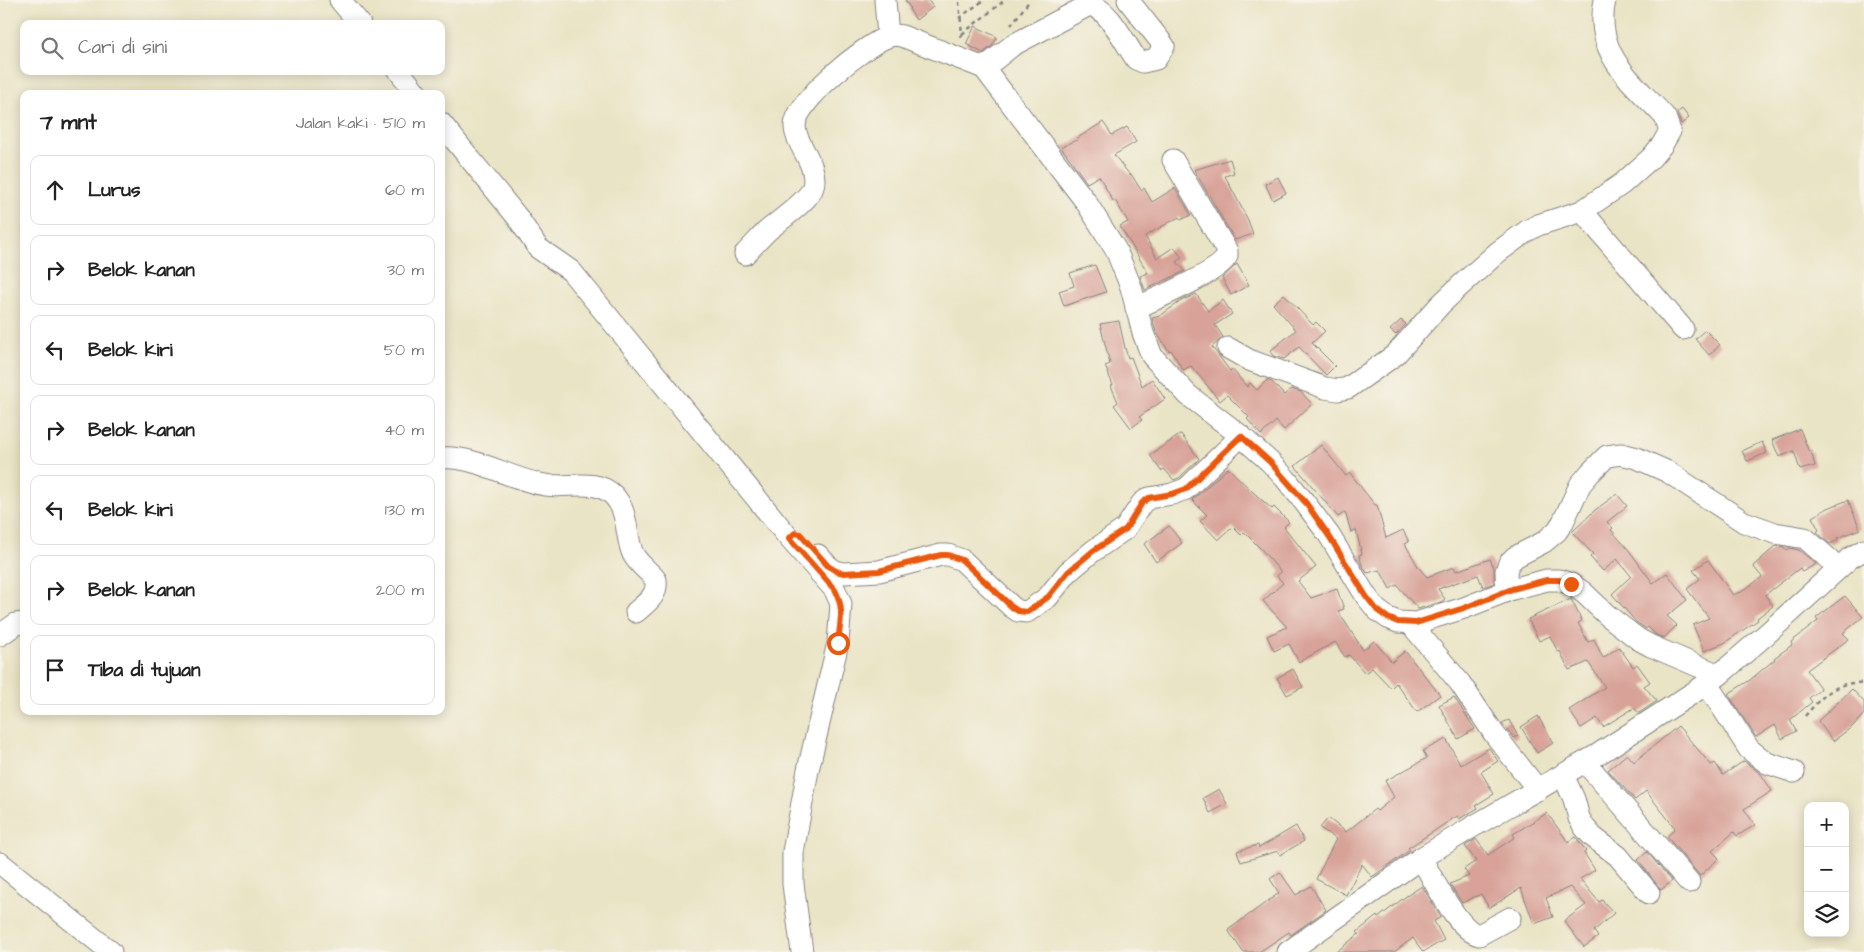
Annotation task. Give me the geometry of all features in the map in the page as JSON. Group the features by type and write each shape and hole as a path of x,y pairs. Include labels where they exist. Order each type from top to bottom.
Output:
{"street":[{"path":"340,0 357,20"},
{"path":"884,0 888,36"},
{"path":"984,68 1013,45 1089,5 1095,5 1109,18 1136,59 1143,62 1156,59 1164,46 1128,0"},
{"path":"1228,348 1249,360 1309,383 1338,390 1348,388 1395,355 1440,304 1498,252 1538,225 1582,210 1622,184 1651,158 1662,145 1670,131 1665,117 1612,59 1604,34 1605,0"},
{"path":"745,254 764,234 804,201 813,188 814,181 811,166 795,126 799,115 813,95 852,57 888,36 902,36 984,68 1086,202 1116,250 1131,287 1143,333 1152,356 1188,395 1241,436 1270,462 1306,503 1377,610 1388,618 1410,623 1464,608 1507,591 1547,580 1559,580 1571,584 1638,639 1713,679 1749,749 1767,763 1794,772"},
{"path":"402,75 414,90"},
{"path":"445,129 518,218 538,248 570,270 789,538 835,590 842,604 838,643 808,770 793,852 793,884 802,952"},
{"path":"1136,308 1196,279 1222,264 1228,256 1173,160"},
{"path":"1582,210 1683,328"},
{"path":"789,538 795,533 800,534 828,566 844,573 879,571 941,555 954,556 962,560 1012,607 1018,611 1027,612 1048,597 1068,572 1093,551 1126,529 1142,503 1149,498 1172,494 1186,489 1241,436"},
{"path":"1507,591 1506,571 1509,563 1514,557 1544,542 1557,531 1580,485 1607,456 1621,454 1637,458 1668,472 1744,522 1775,533 1805,538 1839,568"},
{"path":"445,458 467,461 534,483 552,486 595,485 610,493 622,508 633,554 656,580 657,586 654,596 636,612"},
{"path":"1302,948 1421,858 1585,762 1713,679 1770,631 1850,558 1864,550"},
{"path":"1410,623 1460,683 1495,736 1538,790"},
{"path":"0,635 16,624 20,624"},
{"path":"1585,762 1689,882"},
{"path":"1563,775 1574,799 1579,818 1585,828 1593,837 1618,856 1649,893"},
{"path":"1421,858 1452,911 1472,933 1479,935 1510,918"},
{"path":"0,863 110,952"}],"path":[{"path":"959,18 984,0"},
{"path":"962,34 1006,0"},
{"path":"955,56 962,34 959,18 959,1"},
{"path":"1805,716 1816,702 1831,690 1849,683 1864,683"}],"building":[{"path":"905,0 928,0 933,7 916,20"},
{"path":"975,26 997,37 993,45 983,53 966,44"},
{"path":"1682,109 1689,118 1681,124 1677,113"},
{"path":"1103,122 1112,135 1127,127 1136,142 1114,155 1131,174 1141,190 1144,188 1152,202 1175,188 1191,215 1181,220 1179,217 1145,236 1157,258 1174,247 1182,258 1177,262 1185,271 1145,290 1140,276 1148,273 1120,226 1128,222 1099,176 1087,183 1061,147 1077,140"},
{"path":"1230,159 1234,173 1225,176 1248,220 1253,234 1235,240 1194,170"},
{"path":"1278,177 1286,193 1273,200 1265,184"},
{"path":"1237,264 1249,285 1231,295 1222,278"},
{"path":"1095,265 1106,292 1064,306 1059,291 1074,286 1070,273"},
{"path":"1196,294 1208,311 1223,300 1232,314 1215,325 1223,337 1212,347 1230,371 1232,369 1247,387 1250,383 1257,390 1267,380 1272,382 1284,395 1291,389 1301,392 1312,404 1284,430 1276,421 1261,435 1247,419 1249,417 1227,395 1220,401 1191,366 1183,370 1171,350 1169,351 1156,332 1152,318 1160,316 1181,301"},
{"path":"1284,294 1313,325 1316,322 1325,331 1312,343 1335,366 1326,375 1299,347 1284,359 1273,356 1270,351 1296,330 1273,304"},
{"path":"1401,320 1406,324 1396,335 1390,330"},
{"path":"1119,321 1128,358 1131,357 1142,386 1152,379 1165,399 1139,417 1142,420 1131,428 1114,405 1118,402 1105,366 1110,364 1100,324"},
{"path":"1705,330 1720,345 1709,355 1695,339"},
{"path":"1800,429 1809,452 1811,451 1815,466 1800,470 1794,451 1779,457 1772,440"},
{"path":"1181,434 1199,459 1179,478 1174,480 1164,469 1161,471 1150,455"},
{"path":"1762,442 1767,453 1747,461 1742,451"},
{"path":"1321,445 1346,476 1350,473 1375,505 1377,505 1386,538 1403,530 1409,542 1405,544 1419,568 1427,577 1454,567 1456,571 1490,559 1494,569 1494,583 1483,587 1478,575 1438,589 1445,599 1418,609 1397,585 1390,589 1380,570 1367,573 1359,555 1362,554 1356,530 1351,532 1345,512 1338,517 1295,466"},
{"path":"1228,468 1272,509 1274,507 1289,522 1284,527 1316,567 1298,581 1311,598 1337,589 1344,609 1338,611 1363,650 1374,641 1392,662 1405,651 1440,695 1417,712 1396,683 1391,688 1372,668 1365,673 1349,655 1345,657 1335,642 1299,662 1289,644 1274,651 1267,636 1287,627 1263,601 1283,583 1277,576 1281,572 1244,532 1241,535 1233,527 1218,540 1200,521 1207,515 1192,500"},
{"path":"1617,494 1627,506 1607,522 1613,528 1611,530 1628,549 1653,583 1667,573 1687,600 1667,616 1677,625 1664,638 1656,635 1648,627 1646,629 1636,622 1612,594 1631,576 1617,559 1603,571 1590,557 1593,554 1572,532 1595,510"},
{"path":"1848,500 1860,529 1837,538 1838,540 1830,544 1817,532 1819,530 1812,517"},
{"path":"1169,526 1182,543 1156,562 1144,544"},
{"path":"1776,546 1784,547 1786,550 1790,548 1799,550 1816,564 1802,572 1800,568 1765,595 1773,606 1757,618 1758,620 1724,643 1704,651 1693,625 1709,618 1687,589 1700,579 1693,570 1708,560 1733,595 1740,593 1762,577 1753,566"},
{"path":"1845,596 1863,617 1843,633 1849,639 1807,670 1821,689 1809,698 1812,702 1790,720 1796,731 1782,739 1775,725 1756,737 1728,694 1750,680 1774,658 1792,645 1791,642 1818,621 1816,618"},
{"path":"1571,599 1582,621 1578,623 1588,642 1594,639 1603,658 1619,647 1633,667 1637,664 1650,682 1644,686 1657,701 1639,713 1634,708 1603,727 1597,718 1581,728 1569,710 1605,687 1588,662 1569,670 1550,636 1539,641 1528,619"},
{"path":"1293,669 1303,687 1287,695 1277,678"},
{"path":"1852,689 1864,702 1864,714 1852,727 1833,741 1818,721"},
{"path":"1454,697 1475,729 1458,739 1439,705"},
{"path":"1538,716 1553,743 1537,753 1521,727"},
{"path":"1509,720 1518,736 1514,738 1502,723"},
{"path":"1678,726 1711,765 1715,763 1723,775 1744,761 1761,774 1772,791 1744,809 1755,825 1737,836 1734,832 1712,851 1719,858 1700,876 1667,837 1675,828 1646,791 1635,800 1608,770 1627,754 1634,762"},
{"path":"1446,739 1461,765 1489,748 1498,761 1481,772 1494,794 1476,805 1478,808 1459,819 1457,816 1408,848 1410,850 1372,877 1362,864 1346,895 1316,879 1336,839 1320,828 1328,818 1346,832 1394,797 1385,781 1427,758 1423,751"},
{"path":"1219,789 1227,804 1210,813 1203,798"},
{"path":"1547,813 1568,842 1576,837 1586,851 1584,853 1595,870 1580,879 1599,902 1602,900 1614,913 1594,931 1598,937 1584,947 1564,921 1586,905 1570,887 1546,898 1553,917 1534,924 1521,888 1489,908 1481,894 1462,903 1450,884 1469,876 1464,869 1476,861 1465,846 1476,839 1488,855 1515,837 1513,834"},
{"path":"1296,826 1304,841 1280,855 1278,851 1241,862 1237,851 1258,845 1259,848"},
{"path":"1647,852 1672,881 1661,890 1638,860"},
{"path":"1280,872 1296,895 1311,886 1326,910 1291,935 1289,932 1259,952 1243,952 1228,930 1279,893 1270,879"},
{"path":"1422,886 1441,917 1434,921 1444,940 1423,952 1413,938 1394,952 1336,952 1359,934 1357,932 1377,916 1378,918"}],"route":[{"path":"838,643 842,604 835,590 789,538 795,533 800,534 828,566 844,573 879,571 941,555 954,556 962,560 1012,607 1018,611 1027,612 1048,597 1068,572 1093,551 1126,529 1142,503 1149,498 1172,494 1186,489 1241,436 1270,462 1306,503 1366,596 1377,610 1388,618 1398,622 1416,623 1464,608 1512,589 1547,580 1559,580 1571,584"}]}
